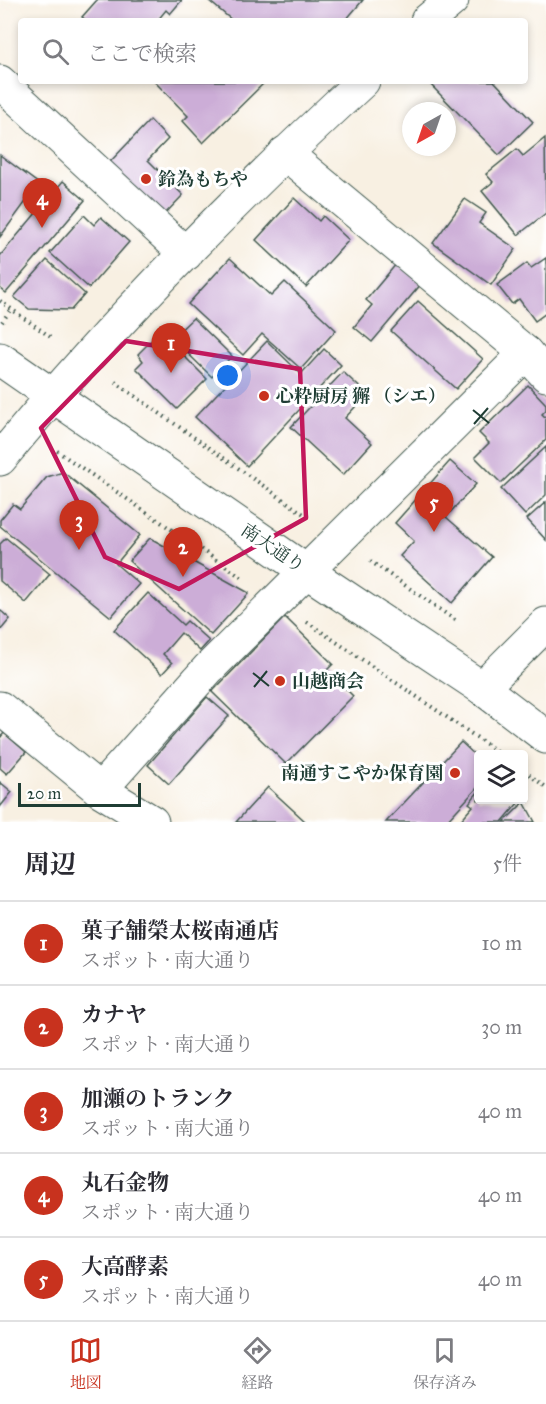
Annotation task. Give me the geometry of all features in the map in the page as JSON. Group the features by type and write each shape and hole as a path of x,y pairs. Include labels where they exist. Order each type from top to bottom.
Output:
{"street":[{"path":"431,18 452,0"},
{"path":"0,82 186,254"},
{"path":"0,459 51,396 186,254 285,153 360,84"},
{"path":"100,790 208,669 338,538 536,364 285,153"},
{"name":"南大通り","path":"0,359 306,571 482,688 546,737"},
{"path":"482,688 546,624"},
{"path":"0,708 100,790 152,822"}],"path":[{"path":"0,301 462,626"},
{"path":"0,325 11,309"},
{"path":"528,773 546,787"}],"highlighted area":[{"path":"126,341 300,369 306,518 179,589 105,557 41,428"}],"building":[{"path":"97,0 182,0 170,14 166,10 159,18 82,17"},
{"path":"208,0 363,0 348,18 229,18"},
{"path":"157,84 263,84 203,143 183,121 188,116"},
{"path":"430,84 497,84 533,122 499,155 456,111 456,102 447,102"},
{"name":"鈴為もちや","path":"150,120 168,139 148,160 183,195 163,216 108,164"},
{"path":"545,138 546,213 518,235 482,191 493,182 486,174 517,149 523,156"},
{"path":"0,155 39,184 0,237"},
{"path":"63,181 85,200 6,293 0,288 0,256"},
{"path":"294,198 319,221 323,216 349,240 306,287 256,240"},
{"path":"465,199 486,213 479,223 516,249 491,285 433,243"},
{"path":"84,215 94,225 101,217 129,242 89,288 50,253"},
{"path":"230,258 271,296 285,282 336,330 301,369 262,334 243,355 188,304"},
{"path":"546,258 546,313 535,321 519,299 512,304 497,285 527,263 531,268"},
{"path":"47,260 85,294 71,310 29,309 14,297"},
{"path":"397,263 422,283 372,342 354,327 372,305 366,300"},
{"path":"418,301 483,359 456,389 391,331"},
{"path":"193,318 232,356 212,377 172,338"},
{"path":"160,332 207,379 177,409 136,368 143,361 138,354"},
{"name":"心粋厨房 獬 （シエ）","path":"267,341 301,374 324,349 341,365 247,466 195,417"},
{"path":"343,372 367,394 345,418 372,443 343,475 291,427"},
{"path":"528,385 546,404 546,410 542,414 546,418 546,440 501,483 475,457 489,443 479,433"},
{"path":"546,447 546,495 525,515 501,489"},
{"path":"450,461 476,484 446,517 492,557 452,603 400,556 414,541 395,523"},
{"path":"63,472 140,535 116,564 139,584 111,617 0,526 0,520 13,504 20,509 47,477"},
{"path":"546,502 546,540 527,519"},
{"path":"6,538 50,574 26,603 0,581 0,544"},
{"path":"150,538 249,593 211,635 129,561"},
{"path":"148,593 183,625 187,621 209,641 200,651 181,633 163,654 172,663 162,674 114,630"},
{"path":"0,610 10,619 0,631"},
{"name":"山越商会","path":"285,617 333,664 327,670 353,696 286,764 212,692"},
{"path":"207,697 229,716 169,784 148,765"},
{"path":"4,733 26,752 7,774 0,768 0,738"},
{"name":"南通すこやか保育園","path":"461,742 474,754 474,791 446,822 386,822"},
{"path":"0,782 12,792 0,807"},
{"path":"268,787 306,822 236,822"},
{"path":"474,797 474,804 517,804 502,822 459,822 473,806 469,803"},
{"path":"522,804 525,804 535,822 504,822"}],"place":[{"name":"鈴為もちや","path":"146,179"},
{"name":"丸石金物","path":"42,228"},
{"name":"菓子舗榮太桜南通店","path":"171,373"},
{"name":"心粋厨房 獬 （シエ）","path":"264,396"},
{"name":"大高酵素","path":"434,532"},
{"name":"加瀬のトランク","path":"79,550"},
{"name":"カナヤ","path":"183,577"},
{"name":"山越商会","path":"280,681"},
{"name":"南通すこやか保育園","path":"455,773"}]}
